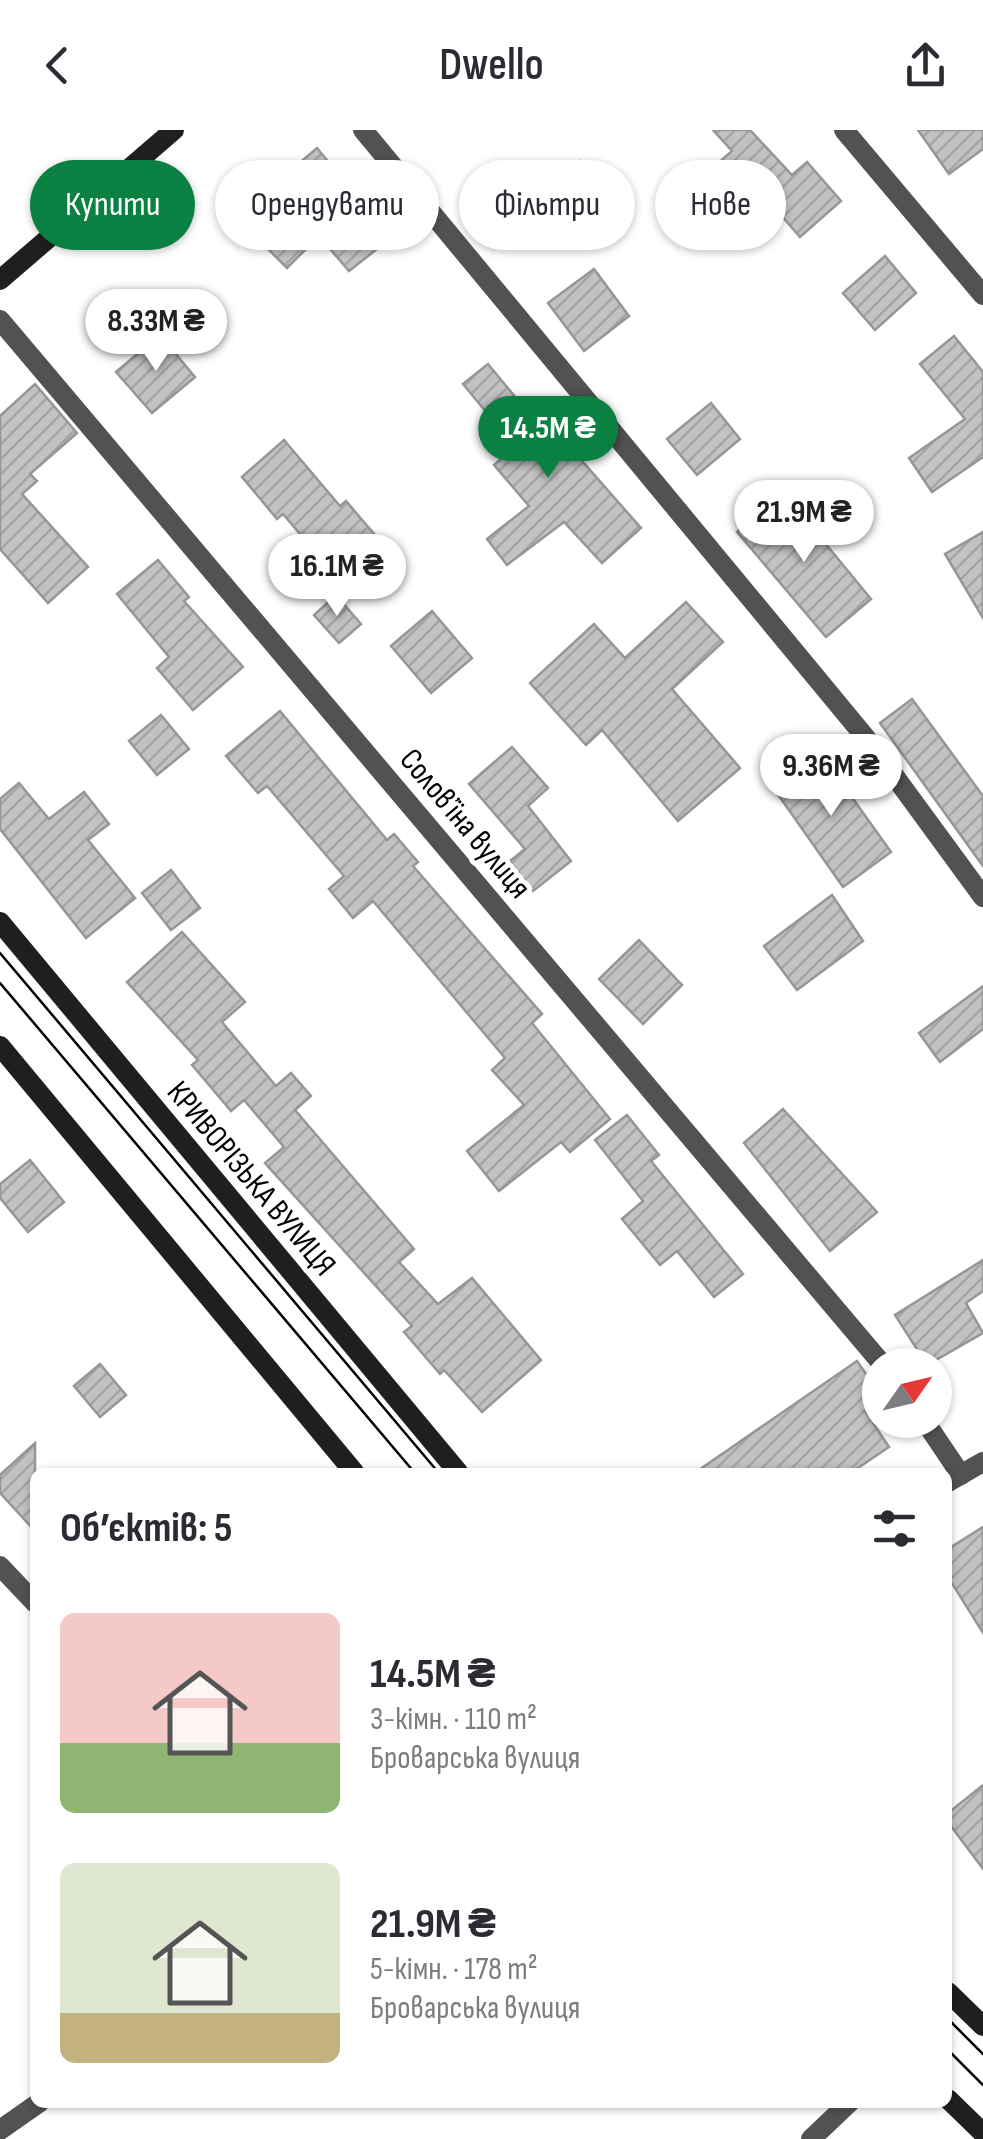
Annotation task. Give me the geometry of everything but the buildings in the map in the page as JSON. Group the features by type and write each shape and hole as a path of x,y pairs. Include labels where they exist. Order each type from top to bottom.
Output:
{"main road":[{"path":"0,280 174,130"},
{"name":"КРИВОРІЗЬКА ВУЛИЦЯ","path":"0,922 455,1468"},
{"path":"0,1046 351,1468"},
{"path":"952,1995 978,2013"},
{"path":"952,2104 983,2133"}],"street":[{"path":"362,130 871,744 983,897"},
{"path":"844,130 983,295"},
{"name":"Соловʼїна вулиця","path":"0,320 869,1348"},
{"path":"933,1438 948,1468"},
{"path":"954,1479 983,1462"},
{"path":"0,1566 30,1598"},
{"path":"0,2130 31,2108"},
{"path":"811,2139 844,2108"}],"tram line":[{"path":"0,953 435,1468"},
{"path":"0,983 411,1468"},
{"path":"952,2023 983,2054"},
{"path":"952,2054 983,2085"}]}
